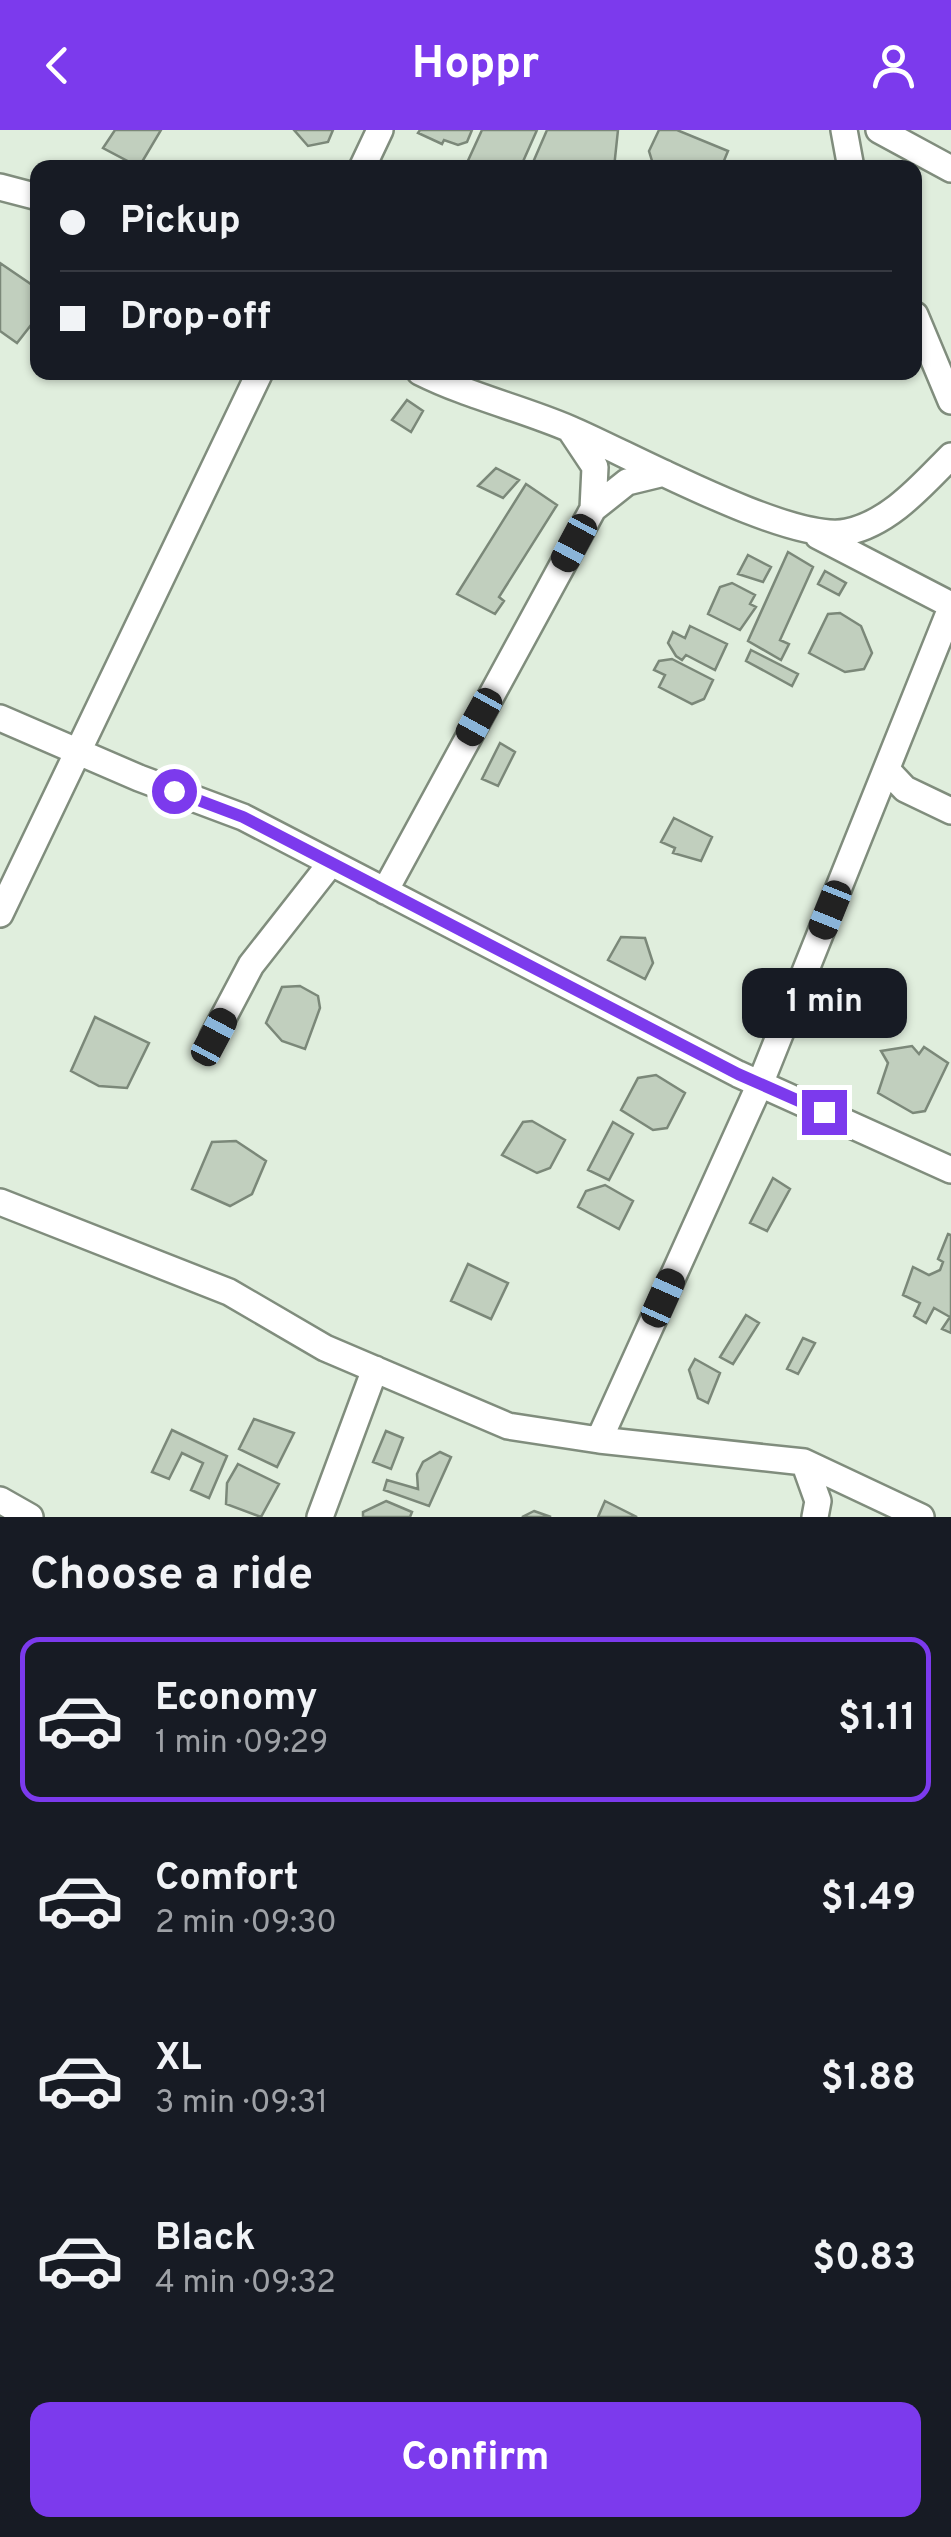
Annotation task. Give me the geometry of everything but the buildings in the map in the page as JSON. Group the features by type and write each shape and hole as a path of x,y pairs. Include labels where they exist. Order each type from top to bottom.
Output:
{"street":[{"path":"366,160 380,130"},
{"path":"844,130 850,160"},
{"path":"879,130 951,170"},
{"path":"0,187 30,196"},
{"path":"922,332 951,401"},
{"path":"0,914 256,380"},
{"path":"441,380 569,428 664,473 808,531 951,606 760,1084 598,1440"},
{"path":"569,428 595,467 593,508"},
{"path":"808,531 845,532 864,527 903,503 951,456"},
{"path":"385,891 593,508 627,482 664,473"},
{"path":"0,718 243,817 760,1084 951,1170"},
{"path":"887,770 905,788 951,811"},
{"path":"214,1037 251,965 331,863"},
{"path":"0,1202 228,1292 324,1348 508,1426 598,1440 804,1462 922,1517"},
{"path":"320,1517 376,1369"},
{"path":"804,1462 818,1501 814,1517"},
{"path":"0,1500 30,1517"}],"route":[{"path":"174,791 243,817 738,1074 824,1112"}]}
